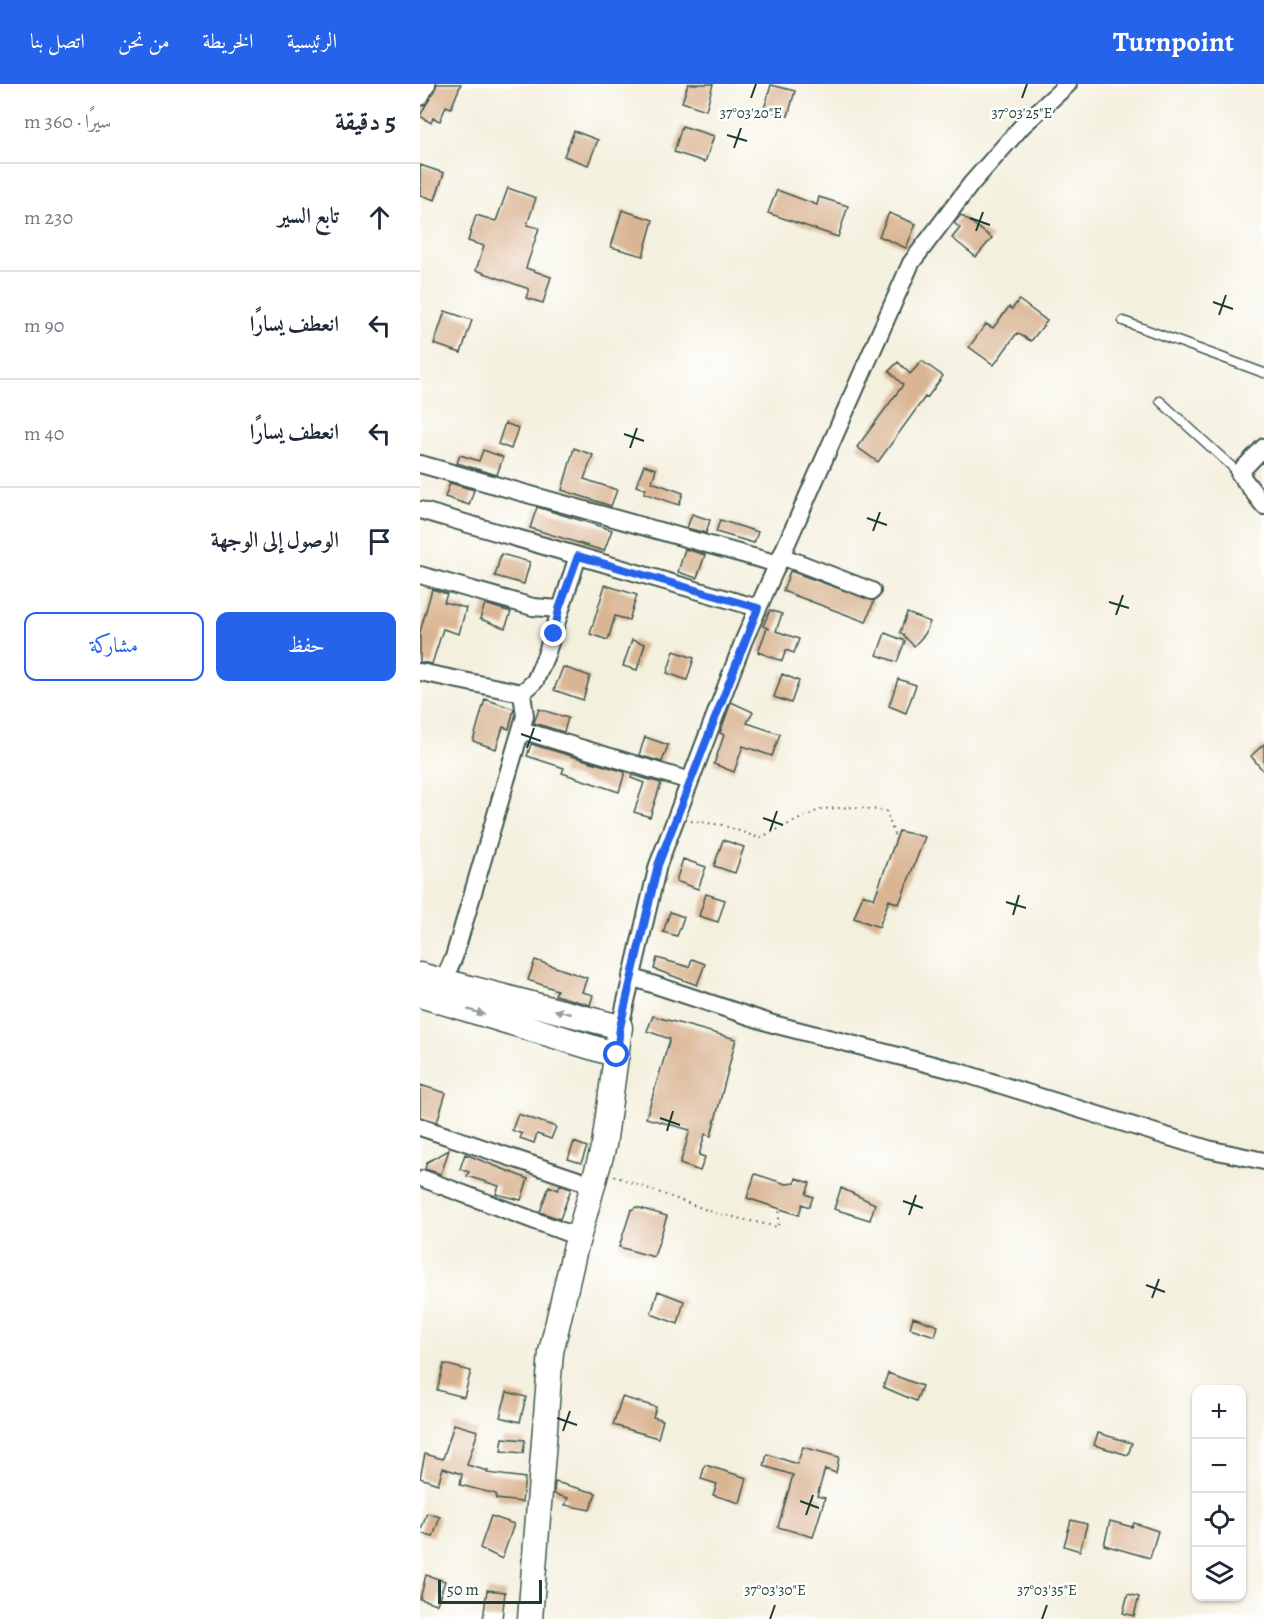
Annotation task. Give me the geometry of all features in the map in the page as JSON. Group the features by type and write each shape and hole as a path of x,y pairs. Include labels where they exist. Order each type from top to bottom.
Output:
{"street":[{"path":"420,97 427,84"},
{"path":"530,1619 551,1352 604,1146 620,1027 658,865 758,608 911,263 971,184 1023,125 1068,84"},
{"path":"1264,447 1239,473 1264,506"},
{"path":"420,464 780,560 872,591"},
{"path":"420,510 758,608"},
{"path":"522,693 535,681 554,634 559,609 578,556"},
{"path":"420,575 533,607 559,609"},
{"path":"420,672 522,693"},
{"path":"429,987 447,973 454,957 525,716 522,693"},
{"path":"521,730 690,781"},
{"path":"632,977 773,1023 953,1070 1208,1149 1264,1161"},
{"path":"429,987 620,1027"},
{"path":"429,987 617,1055"},
{"path":"420,1127 595,1178"},
{"path":"424,1179 579,1237"}],"lane":[{"path":"1123,321 1264,373"},
{"path":"1160,401 1239,473"}],"path":[{"path":"676,819 722,825 759,838 821,809 854,807 886,811 896,840"},
{"path":"595,1178 622,1178 715,1213 778,1227 780,1208"}],"building":[{"path":"437,84 461,84 451,108 446,106 440,121 433,118 431,123 420,116"},
{"path":"688,84 713,84 706,110 682,102"},
{"path":"771,85 795,91 788,116 764,109"},
{"path":"682,126 714,136 705,162 674,152"},
{"path":"574,131 598,140 588,165 564,156"},
{"path":"420,165 444,173 435,200 420,195"},
{"path":"508,188 536,198 527,225 539,228 526,268 551,277 543,303 526,298 529,289 476,270 484,246 468,241 476,215 496,221"},
{"path":"777,190 817,205 819,197 848,206 838,237 768,213"},
{"path":"622,210 653,220 643,256 611,247"},
{"path":"889,213 916,224 906,248 879,236"},
{"path":"961,215 992,238 976,257 952,238 960,228 954,223"},
{"path":"1019,300 1047,321 1031,341 1017,333 994,365 969,347 986,324 993,328 1009,307 1012,309"},
{"path":"445,311 472,320 461,353 434,344"},
{"path":"922,361 943,376 878,462 857,447 903,385 889,371 898,362 910,374"},
{"path":"505,423 518,428 511,449 498,444"},
{"path":"574,448 593,455 584,479 617,490 611,506 562,490"},
{"path":"483,450 503,457 497,475 457,463 460,455 479,461"},
{"path":"644,465 656,469 652,482 683,493 679,505 644,493 646,489 636,486"},
{"path":"450,483 474,490 469,505 445,497"},
{"path":"537,507 612,530 604,551 530,528"},
{"path":"692,514 710,520 706,533 687,528"},
{"path":"720,520 758,532 754,543 716,532"},
{"path":"685,549 705,555 697,578 678,572"},
{"path":"501,554 530,562 524,584 495,576"},
{"path":"790,571 874,601 866,622 783,591"},
{"path":"605,585 637,595 629,620 615,616 608,640 590,634"},
{"path":"432,589 447,594 444,602 466,608 459,634 443,629 432,664 420,662 420,632"},
{"path":"485,604 511,612 505,628 480,619"},
{"path":"770,610 782,614 776,631 799,639 794,653 786,650 782,661 758,652 767,628 770,629 763,626"},
{"path":"907,613 930,622 925,634 914,646 900,632"},
{"path":"885,633 905,641 897,662 877,655"},
{"path":"632,640 645,644 637,670 623,666"},
{"path":"674,651 694,658 687,680 667,673"},
{"path":"563,667 590,676 583,700 554,690"},
{"path":"782,674 799,681 791,703 774,697"},
{"path":"898,679 916,685 906,713 889,706"},
{"path":"485,699 514,709 509,729 503,727 496,749 473,741"},
{"path":"731,702 753,712 747,723 780,734 772,756 743,746 734,772 714,764 724,735 720,733"},
{"path":"539,709 568,718 564,732 534,723"},
{"path":"645,737 668,745 662,762 639,755"},
{"path":"531,744 625,772 619,792 562,773 564,768 527,756"},
{"path":"1264,744 1264,772 1251,756"},
{"path":"632,775 661,783 650,817 634,812 644,783 631,778"},
{"path":"899,831 925,837 899,904 889,900 879,927 854,918 863,894 874,899"},
{"path":"723,840 744,847 735,873 714,866"},
{"path":"683,859 706,867 698,889 676,881"},
{"path":"706,894 725,900 718,922 699,916"},
{"path":"670,912 684,917 677,936 663,932"},
{"path":"657,958 689,967 692,959 705,964 697,985 654,969"},
{"path":"535,960 587,978 582,992 593,995 590,1005 555,995 557,990 528,980"},
{"path":"653,1016 736,1039 711,1136 705,1134 699,1155 705,1157 700,1171 680,1164 690,1130 646,1118 670,1039 647,1031"},
{"path":"420,1085 446,1093 437,1122 420,1117"},
{"path":"518,1114 556,1127 551,1139 537,1134 534,1143 520,1138 522,1134 512,1130"},
{"path":"574,1142 587,1147 581,1163 568,1159"},
{"path":"449,1150 441,1174 425,1169 427,1162"},
{"path":"465,1154 528,1179 521,1200 496,1194 499,1186 467,1176 469,1172 460,1169"},
{"path":"755,1174 786,1184 795,1183 796,1178 810,1183 806,1194 813,1197 809,1207 802,1204 799,1215 747,1198"},
{"path":"560,1185 571,1189 560,1219 540,1212 549,1186 558,1190"},
{"path":"841,1188 875,1204 870,1220 834,1209"},
{"path":"636,1207 667,1216 654,1257 619,1247 631,1210"},
{"path":"658,1291 684,1301 678,1324 651,1314"},
{"path":"913,1317 938,1326 935,1336 910,1328"},
{"path":"444,1364 471,1371 464,1397 437,1390"},
{"path":"888,1373 922,1386 916,1401 883,1387"},
{"path":"507,1392 526,1397 520,1422 500,1417"},
{"path":"622,1397 656,1407 653,1417 663,1420 658,1438 613,1425"},
{"path":"454,1424 478,1431 467,1465 488,1471 487,1473 525,1478 522,1502 496,1499 496,1494 460,1485 462,1474 443,1468 438,1484 420,1478 425,1454 443,1459"},
{"path":"1098,1433 1132,1443 1128,1455 1094,1445"},
{"path":"503,1438 525,1440 523,1453 501,1451"},
{"path":"803,1447 839,1457 836,1473 825,1469 817,1496 825,1498 813,1537 778,1527 793,1475 764,1466 767,1454 797,1464"},
{"path":"705,1465 747,1478 740,1503 713,1495 717,1484 701,1479"},
{"path":"555,1482 596,1493 590,1510 565,1505 568,1498 554,1494"},
{"path":"427,1513 440,1517 433,1537 420,1533"},
{"path":"491,1516 514,1524 502,1559 480,1548"},
{"path":"1071,1520 1087,1524 1080,1551 1064,1546"},
{"path":"1110,1521 1132,1527 1134,1523 1158,1531 1150,1558 1104,1545"},
{"path":"426,1575 445,1581 437,1604 420,1599"},
{"path":"487,1590 505,1592 502,1619 483,1619"},
{"path":"1128,1594 1139,1597 1134,1616 1123,1613"}],"route":[{"path":"554,634 556,618 578,556 758,608 658,865 620,1027 617,1055"}]}
